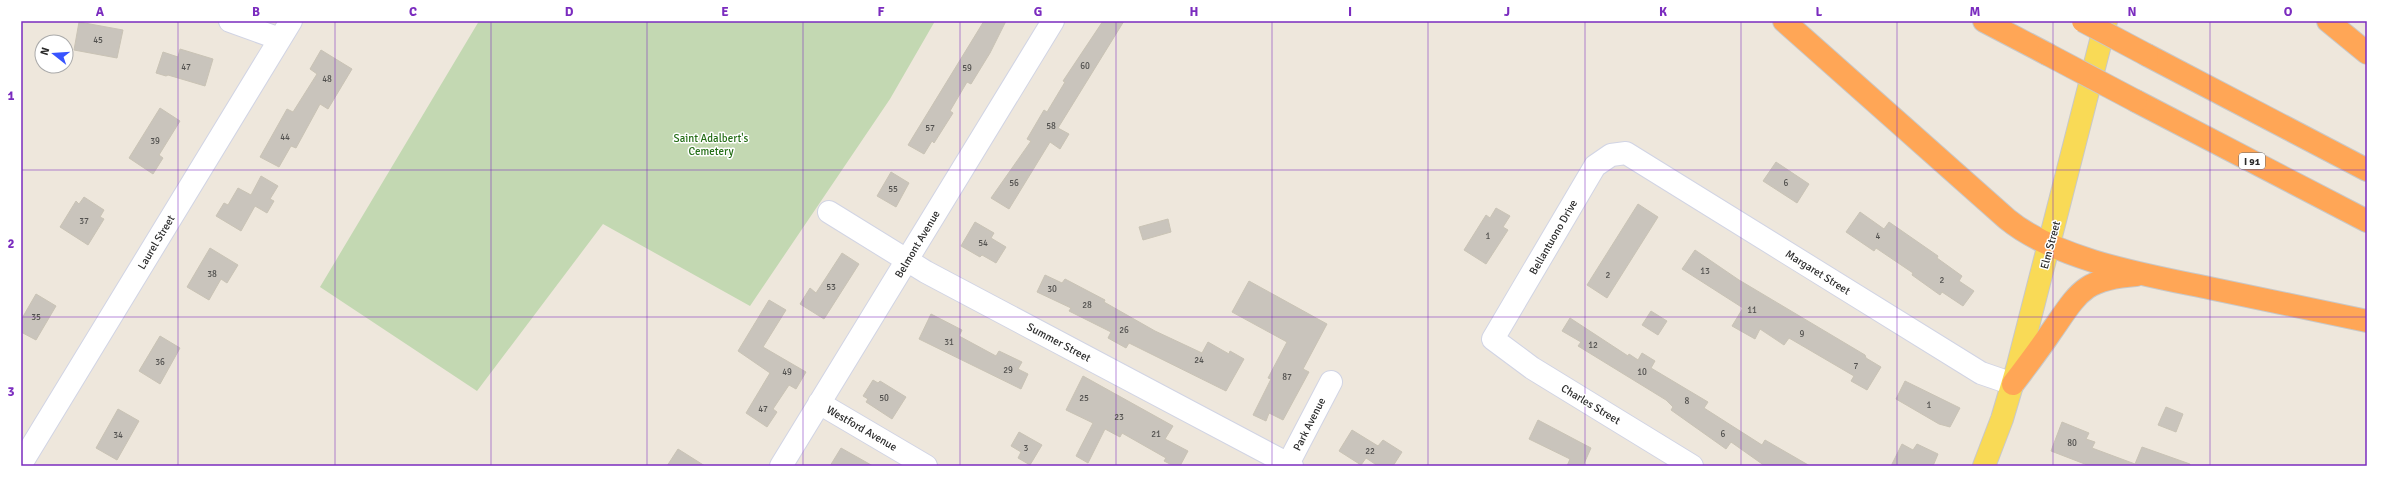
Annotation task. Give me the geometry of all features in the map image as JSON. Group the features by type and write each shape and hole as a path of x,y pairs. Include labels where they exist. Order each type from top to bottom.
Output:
{"highway":[{"path":"1784,21 2007,219 2030,236 2050,245 2147,274 2367,321"},
{"name":"I 91","path":"1984,21 2367,221"},
{"path":"2083,21 2367,170"},
{"path":"2328,21 2367,53"},
{"path":"2013,384 2044,343 2069,305 2080,292 2108,279 2147,274"}],"main road":[{"name":"Elm Street","path":"1984,466 2013,384 2050,245 2106,21"}],"street":[{"path":"230,21 286,30"},
{"name":"Belmont Avenue","path":"781,466 1053,21"},
{"name":"Laurel Street","path":"21,464 286,30"},
{"name":"Bellantuono Drive","path":"1493,339 1595,166 1610,155 1626,153"},
{"name":"Margaret Street","path":"1626,153 1981,373 2013,384"},
{"name":"Summer Street","path":"829,212 907,260 1289,465"},
{"name":"Charles Street","path":"1493,339 1532,368 1692,466"},
{"name":"Park Avenue","path":"1289,465 1331,382"},
{"name":"Westford Avenue","path":"819,403 926,466"}],"green space":[{"name":"Saint Adalbert's Cemetery","path":"479,21 935,21 890,99 750,306 603,224 477,391 320,287"}],"building":[{"path":"984,21 1006,21 990,53 971,84 967,82 950,111 953,113 934,143 932,141 924,154 908,145"},
{"path":"1103,21 1124,21 1058,128 1069,134 1060,149 1050,142 1009,209 991,198 1031,141 1027,139 1044,110 1047,112 1065,82 1063,81"},
{"path":"79,22 123,30 117,58 74,50"},
{"path":"180,49 213,59 205,86 156,73 163,52 178,57"},
{"path":"321,50 352,69 328,109 320,104 296,148 291,146 279,167 260,157 287,109 293,112 317,74 310,69"},
{"path":"160,108 180,121 159,155 163,158 153,174 129,158"},
{"path":"1776,162 1809,184 1797,203 1763,181"},
{"path":"891,172 909,183 896,207 877,196"},
{"path":"261,176 278,186 270,199 274,201 267,213 255,206 241,231 216,216 224,203 228,205 238,188 251,195"},
{"path":"84,197 104,210 100,217 104,219 88,245 60,227 76,201 79,204"},
{"path":"1638,204 1658,217 1607,298 1587,285"},
{"path":"1496,208 1510,216 1503,227 1508,230 1486,264 1464,250 1486,215 1490,218"},
{"path":"1860,212 1884,229 1889,222 1938,256 1937,258 1962,276 1959,281 1974,291 1963,306 1942,292 1940,295 1912,275 1913,273 1876,248 1874,251 1846,232"},
{"path":"1168,219 1171,232 1143,240 1139,227"},
{"path":"975,222 994,233 991,238 1006,247 996,263 982,255 980,257 961,246"},
{"path":"210,248 238,265 227,283 221,279 209,300 187,287"},
{"path":"1695,250 1739,280 1865,355 1866,358 1881,367 1867,390 1851,381 1854,376 1789,338 1784,345 1760,329 1755,339 1732,326 1743,308 1682,269"},
{"path":"842,253 859,264 824,319 800,304 810,288 816,293"},
{"path":"1045,275 1062,283 1065,279 1105,300 1104,302 1155,331 1202,353 1208,342 1229,354 1230,351 1244,359 1226,391 1129,343 1126,348 1108,338 1111,332 1069,311 1071,308 1037,292"},
{"path":"1249,281 1327,324 1303,369 1309,372 1283,420 1269,413 1266,421 1253,415 1271,379 1268,378 1287,342 1232,312"},
{"path":"36,294 56,306 36,340 21,332 21,320"},
{"path":"769,300 786,310 763,347 806,372 796,389 789,385 773,409 777,412 767,427 746,413 770,373 738,351"},
{"path":"1651,311 1667,321 1658,335 1642,325"},
{"path":"931,314 962,330 959,336 996,356 999,351 1022,362 1018,369 1028,374 1021,389 919,339"},
{"path":"1570,318 1628,356 1629,354 1638,360 1642,353 1655,361 1651,368 1708,402 1704,408 1762,445 1765,440 1810,466 1765,466 1731,442 1726,449 1671,410 1673,407 1666,400 1578,346 1581,342 1562,331"},
{"path":"160,336 180,348 160,384 139,371"},
{"path":"1083,376 1173,426 1165,439 1188,451 1180,466 1174,466 1164,461 1166,458 1122,433 1120,437 1105,429 1088,463 1076,456 1093,423 1066,410"},
{"path":"873,380 878,383 880,381 906,397 892,419 866,402 868,399 863,396"},
{"path":"1905,381 1960,408 1950,427 1939,424 1896,399"},
{"path":"2166,407 2183,414 2176,432 2158,425"},
{"path":"118,409 139,421 117,460 96,448"},
{"path":"1538,420 1591,448 1583,466 1567,466 1570,459 1529,439"},
{"path":"2062,422 2089,433 2086,439 2095,442 2092,448 2135,464 2142,447 2190,464 2190,466 2090,466 2051,451"},
{"path":"1352,430 1378,446 1383,440 1402,452 1393,466 1378,466 1366,458 1361,465 1339,451"},
{"path":"1019,432 1042,445 1030,465 1018,458 1021,452 1011,446"},
{"path":"1902,444 1913,450 1917,444 1938,454 1933,466 1891,466"},
{"path":"841,448 873,466 830,466"},
{"path":"678,449 705,466 667,466"}]}
